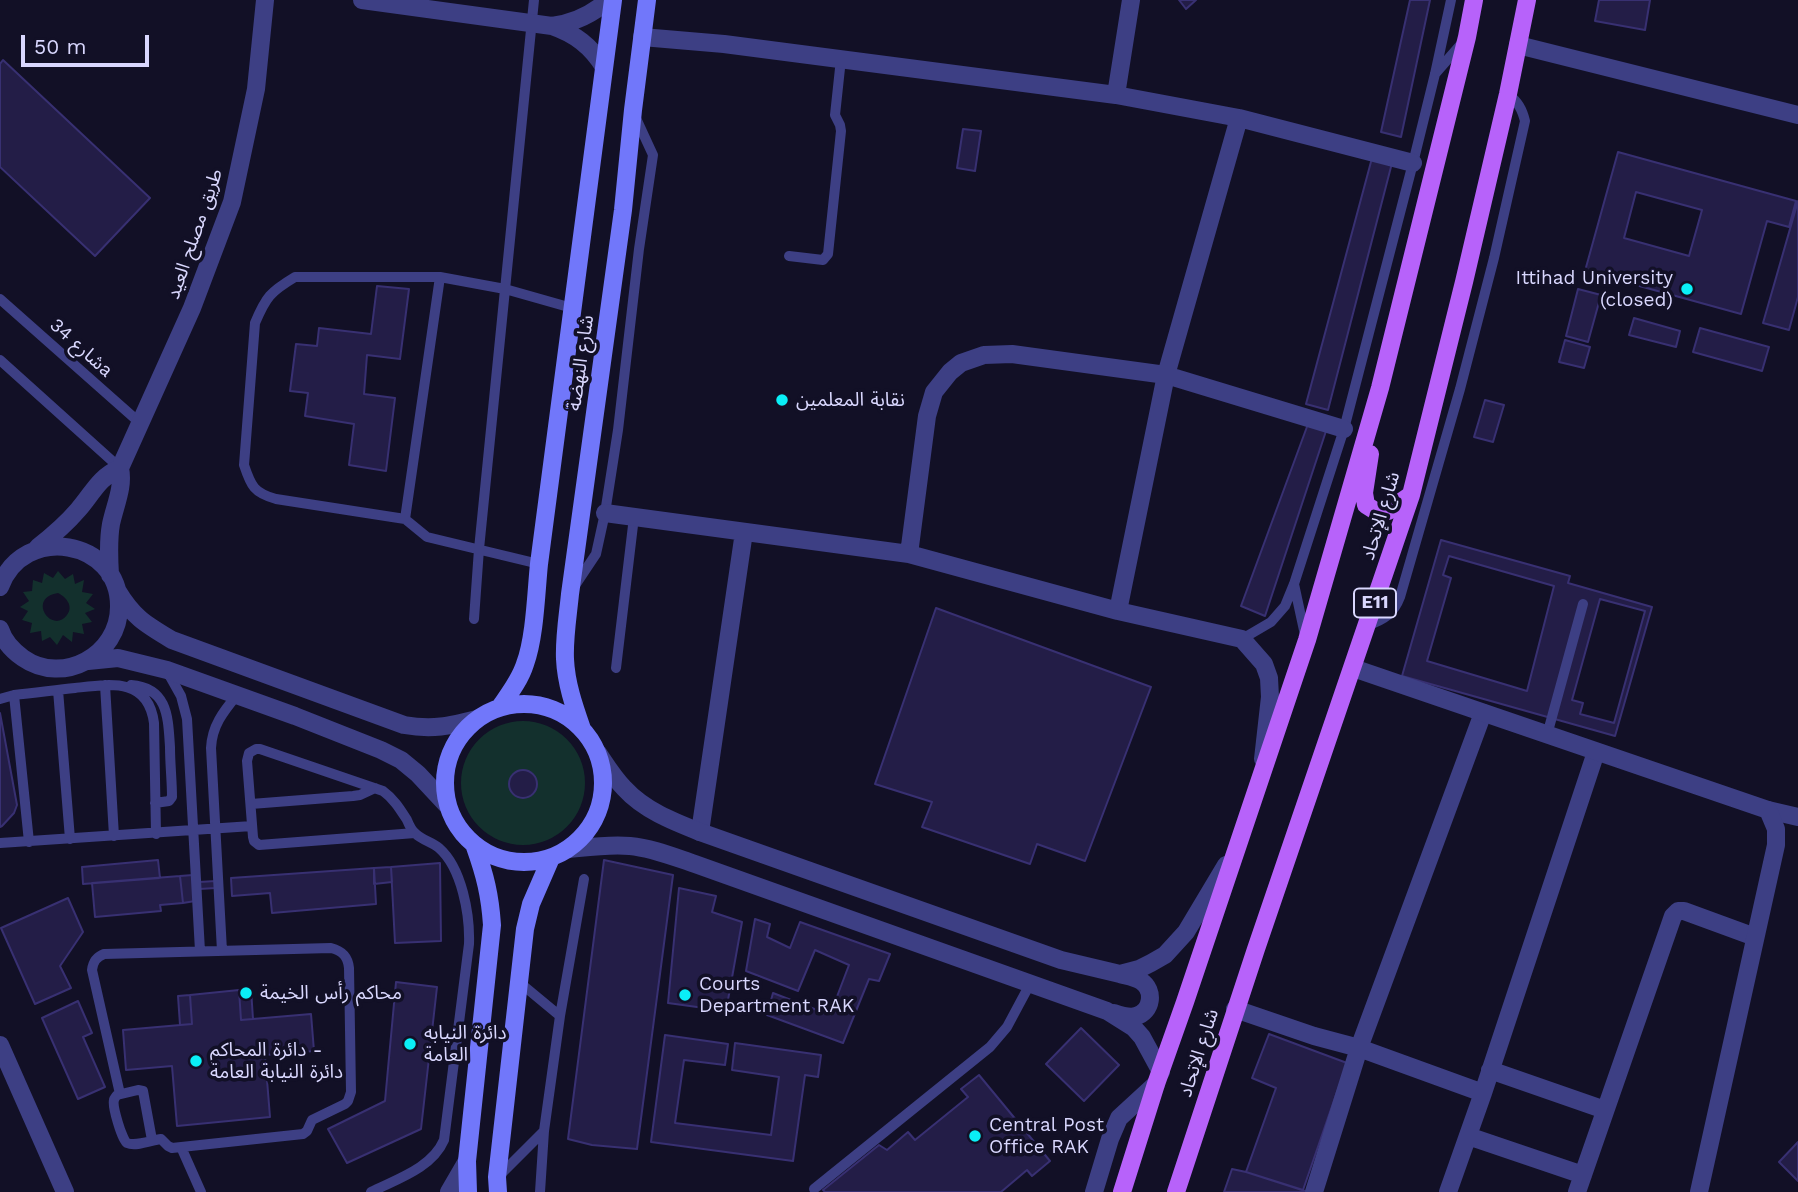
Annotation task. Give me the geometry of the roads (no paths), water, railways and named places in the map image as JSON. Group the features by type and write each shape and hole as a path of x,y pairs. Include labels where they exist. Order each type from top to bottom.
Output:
{"main road":[{"name":"شارع النهضة","path":"500,707 514,687 530,646 604,67 610,0"},
{"name":"شارع النهضة","path":"582,729 572,699 565,661 570,594 623,210 647,0"},
{"name":"شارع الإتحاد","path":"1122,1192 1307,640 1380,388 1474,0"},
{"name":"شارع الإتحاد","path":"1176,1192 1235,1009 1411,495 1527,0"},
{"path":"1380,388 1364,493 1366,505 1377,512 1388,511 1411,495"},
{"path":"522,704 544,706 565,715 582,729 598,753 603,779 600,806 588,830 569,849 551,858 531,863 492,857 475,847 457,828 446,804 444,780 449,757 460,736 477,719 500,707 522,704"},
{"path":"468,1192 467,1161 492,925 490,897 475,847"},
{"path":"498,1185 525,929 531,904 551,858"}],"street":[{"name":"طريق مصلح العيد","path":"88,661 106,645 118,622 120,606 109,542 121,485 120,468 192,308 232,202 256,89 265,0"},
{"path":"368,0 552,26 565,30 587,45 604,67"},
{"path":"552,26 579,19 610,0"},
{"path":"1116,95 1131,0"},
{"path":"642,37 724,44 1116,95 1239,118 1413,163"},
{"path":"1518,45 1798,115"},
{"path":"1118,611 1166,375 1239,118"},
{"path":"908,554 927,416 934,392 961,363 984,355 1012,354 1166,375 1344,429"},
{"name":"طريق مصلح العيد","path":"1,582 16,562 66,523 99,481 120,468"},
{"path":"605,513 908,554 1118,611 1242,639 1264,664 1269,678 1270,697 1261,777"},
{"path":"699,832 744,532"},
{"path":"33,551 50,546 67,546 84,551 99,561 132,613 150,628 172,640 404,725 424,728 449,727 477,719"},
{"path":"0,629 13,652 30,663"},
{"path":"0,654 49,669 69,668 88,661 118,658 167,670 381,750 401,760 418,774 446,804"},
{"path":"1353,668 1768,810 1798,817"},
{"path":"1314,1192 1359,1048 1483,713"},
{"path":"1448,1192 1596,752"},
{"path":"569,849 631,846 649,849 1107,1012 1132,1017 1139,1015 1150,1002 1150,992 1140,981 1061,960 668,820 639,803 623,788 598,753"},
{"path":"1699,1192 1776,845 1776,829 1768,810"},
{"path":"1120,974 1139,969 1165,955 1186,932 1236,850"},
{"path":"1468,1136 1580,1183 1673,915 1684,911 1755,937"},
{"path":"1235,1009 1359,1048 1483,1093"},
{"path":"1094,1192 1119,1118 1159,1078 1142,1037 1107,1012"},
{"path":"0,1045 65,1192"},
{"path":"1490,1070 1605,1110"},
{"path":"449,1192 467,1161"}],"lane":[{"path":"474,619 534,0"},
{"path":"1242,639 1271,622 1285,606 1294,584 1344,429 1413,163 1451,0"},
{"path":"1435,74 1467,37"},
{"path":"789,256 820,260 825,259 828,254 841,131 835,114 841,59"},
{"path":"1368,625 1388,616 1401,597 1478,320 1525,121 1517,101 1507,94"},
{"path":"570,594 596,554 618,430 653,155 633,110"},
{"path":"539,564 427,537 405,519 275,499 260,494 250,483 244,465 255,323 263,304 275,289 295,277 440,277 505,289 572,308"},
{"path":"405,519 440,277"},
{"name":"شارع 34a","path":"0,299 140,423"},
{"path":"1455,315 1478,320"},
{"path":"0,360 120,468"},
{"path":"616,668 634,517"},
{"path":"1294,584 1307,640"},
{"path":"1547,735 1583,604"},
{"path":"167,670 181,696 187,719 200,951"},
{"path":"105,685 114,836"},
{"path":"0,699 14,695 105,685 140,686 153,692 163,703 168,716 172,797 169,801 155,803"},
{"path":"124,686 143,697 153,716 156,834"},
{"path":"58,690 70,839"},
{"path":"14,695 29,842"},
{"path":"222,951 211,739 218,720 237,695"},
{"path":"371,1192 429,1161 441,1148 444,1140 469,944 468,915 458,879 449,860 439,848 415,833 394,800 383,791 260,749 252,751 248,757 252,826 254,841 259,845 415,833"},
{"path":"251,804 353,796 375,788"},
{"path":"0,843 252,826"},
{"path":"541,1192 544,1131 559,1016 584,879"},
{"path":"120,1094 92,971 94,961 104,954 331,948 342,952 349,962 350,1097 345,1104 312,1120 303,1134 170,1147 161,1139 133,1144 124,1140 114,1104 115,1098 120,1094 140,1090 144,1093 152,1140"},
{"path":"466,966 488,969"},
{"path":"519,982 559,1016"},
{"path":"814,1189 990,1047 1007,1027 1030,984"},
{"path":"498,1185 544,1131"},
{"path":"181,1147 201,1192"}],"place":[{"name":"Ittihad University (closed)","path":"1687,289"},
{"name":"نقابة المعلمين","path":"782,400"},
{"name":"محاكم رأس الخيمة","path":"246,993"},
{"name":"Courts Department RAK","path":"685,995"},
{"name":"دائرة النيابه العامة","path":"410,1044"},
{"name":"دائرة المحاكم - دائرة النيابة العامة","path":"196,1061"},
{"name":"Central Post Office RAK","path":"975,1136"}]}
